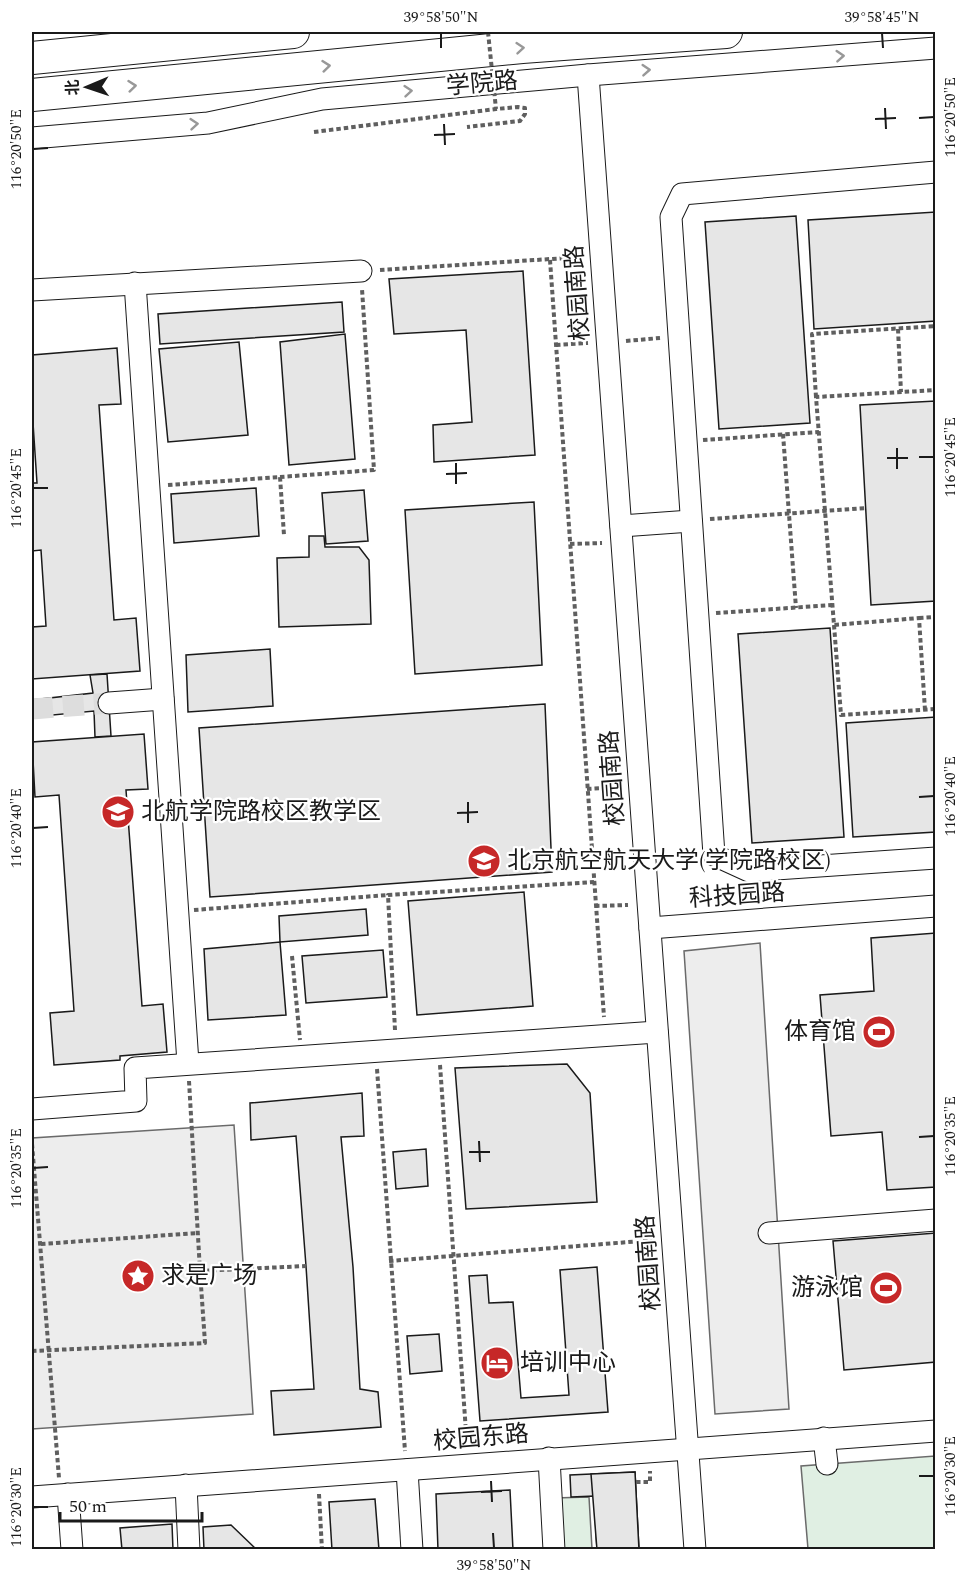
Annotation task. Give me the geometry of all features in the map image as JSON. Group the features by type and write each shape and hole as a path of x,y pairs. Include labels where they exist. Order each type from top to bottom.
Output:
{"highway":[{"path":"32,58 293,32"},
{"name":"学院路","path":"32,95 510,48 726,32"}],"street":[{"name":"学院路","path":"32,138 208,123 322,99 588,75 936,48"},
{"name":"校园南路","path":"588,75 695,1550"},
{"path":"936,172 682,194 671,217 686,442 701,520 698,614 714,855 749,871 936,858"},
{"path":"32,290 360,271"},
{"path":"135,283 188,1063"},
{"path":"621,534 701,520"},
{"path":"109,703 163,699"},
{"name":"科技园路","path":"650,928 936,906"},
{"path":"32,1109 136,1101 135,1068 657,1032"},
{"path":"769,1233 936,1220"},
{"name":"校园东路","path":"32,1497 64,1486 186,1485 688,1447 936,1431"},
{"path":"824,1438 827,1464"},
{"path":"549,1458 554,1550"},
{"path":"407,1470 412,1550"},
{"path":"186,1485 189,1550"},
{"path":"64,1486 72,1550"}],"path":[{"path":"488,32 496,109"},
{"path":"314,132 496,109 525,108 525,114 520,121 467,127"},
{"path":"149,486 374,470 360,271 601,255"},
{"path":"550,260 605,1035"},
{"path":"936,326 812,334 841,715 936,709"},
{"path":"898,329 901,392"},
{"path":"816,397 936,390"},
{"path":"686,442 819,432"},
{"path":"783,434 796,608"},
{"path":"280,477 284,535"},
{"path":"701,520 866,508"},
{"path":"570,544 621,534"},
{"path":"698,614 833,605"},
{"path":"834,625 936,617"},
{"path":"919,618 925,710"},
{"path":"587,789 639,786"},
{"path":"178,911 594,882"},
{"path":"388,895 386,1050 389,1261 407,1470"},
{"path":"595,906 628,904"},
{"path":"292,956 302,1055"},
{"path":"439,1046 469,1464"},
{"path":"32,1351 205,1343 188,1063"},
{"path":"32,1144 34,1200 41,1244 64,1486"},
{"path":"41,1244 198,1233"},
{"path":"389,1261 454,1254 672,1239"},
{"path":"200,1271 306,1266"},
{"path":"636,1482 650,1482"},
{"path":"319,1487 322,1550"}],"green space":[{"path":"935,1456 935,1549 808,1549 801,1466"},
{"path":"589,1497 592,1549 559,1549 554,1498"}],"shaded area":[{"path":"760,943 789,1409 715,1414 684,951"},
{"name":"求是广场","path":"234,1125 253,1414 32,1429 32,1138"}],"building":[{"path":"936,212 936,321 814,329 808,220"},
{"path":"796,216 810,423 719,429 705,222"},
{"path":"523,271 535,455 434,462 433,425 472,422 466,330 394,334 389,279"},
{"path":"342,302 344,332 160,344 158,314"},
{"path":"345,334 355,459 289,465 280,342"},
{"path":"239,342 248,435 168,442 159,349"},
{"path":"117,348 121,404 99,405 114,620 136,618 140,671 32,679 32,627 46,626 41,550 32,551 32,483 37,483 32,408 32,355"},
{"path":"936,401 936,601 871,605 860,405"},
{"path":"256,488 259,536 174,543 171,494"},
{"path":"364,490 368,541 326,544 322,493"},
{"path":"534,502 542,665 415,674 405,510"},
{"path":"309,536 324,536 325,547 359,547 369,560 371,624 279,627 277,558 309,557"},
{"path":"830,628 844,837 752,843 738,634"},
{"path":"270,649 273,706 188,712 186,655"},
{"path":"107,674 111,736 95,737 94,711 32,717 32,700 93,693 90,675"},
{"path":"545,704 552,872 210,897 199,728"},
{"path":"936,717 936,832 853,837 846,723"},
{"path":"144,734 148,789 126,790 142,1006 163,1004 167,1052 120,1056 120,1060 54,1065 50,1013 74,1011 59,795 35,797 32,742"},
{"path":"524,892 533,1006 417,1015 408,901"},
{"path":"366,909 368,935 280,942 279,916"},
{"name":"体育馆","path":"936,933 936,1187 887,1190 882,1132 831,1136 820,995 874,991 871,938"},
{"path":"280,942 286,1015 208,1020 204,949"},
{"path":"383,950 387,997 306,1003 302,956"},
{"path":"567,1064 590,1093 597,1202 466,1209 455,1068"},
{"path":"362,1093 364,1136 341,1137 353,1267 360,1389 378,1392 381,1427 274,1435 271,1391 314,1389 306,1266 296,1136 251,1140 250,1103"},
{"path":"426,1149 428,1186 396,1189 393,1152"},
{"name":"游泳馆","path":"936,1233 936,1362 844,1370 833,1241"},
{"name":"培训中心","path":"597,1267 608,1412 480,1421 469,1276 487,1275 489,1303 513,1302 521,1398 569,1395 560,1270"},
{"path":"439,1334 442,1371 410,1374 407,1336"},
{"path":"635,1472 639,1550 597,1550 594,1496 571,1497 570,1475"},
{"path":"635,1472 639,1550 597,1550 591,1474"},
{"path":"510,1490 513,1550 438,1550 436,1494"},
{"path":"375,1499 379,1550 332,1550 329,1502"},
{"path":"172,1524 173,1550 122,1550 120,1528"},
{"path":"231,1525 257,1550 204,1550 203,1527"}],"tunnel":[{"path":"32,709 109,703"}],"place":[{"name":"北航学院路校区教学区","path":"118,812"},
{"name":"北京航空航天大学(学院路校区)","path":"484,861"},
{"name":"体育馆","path":"879,1032"},
{"name":"求是广场","path":"138,1276"},
{"name":"游泳馆","path":"886,1288"},
{"name":"培训中心","path":"497,1363"}]}
